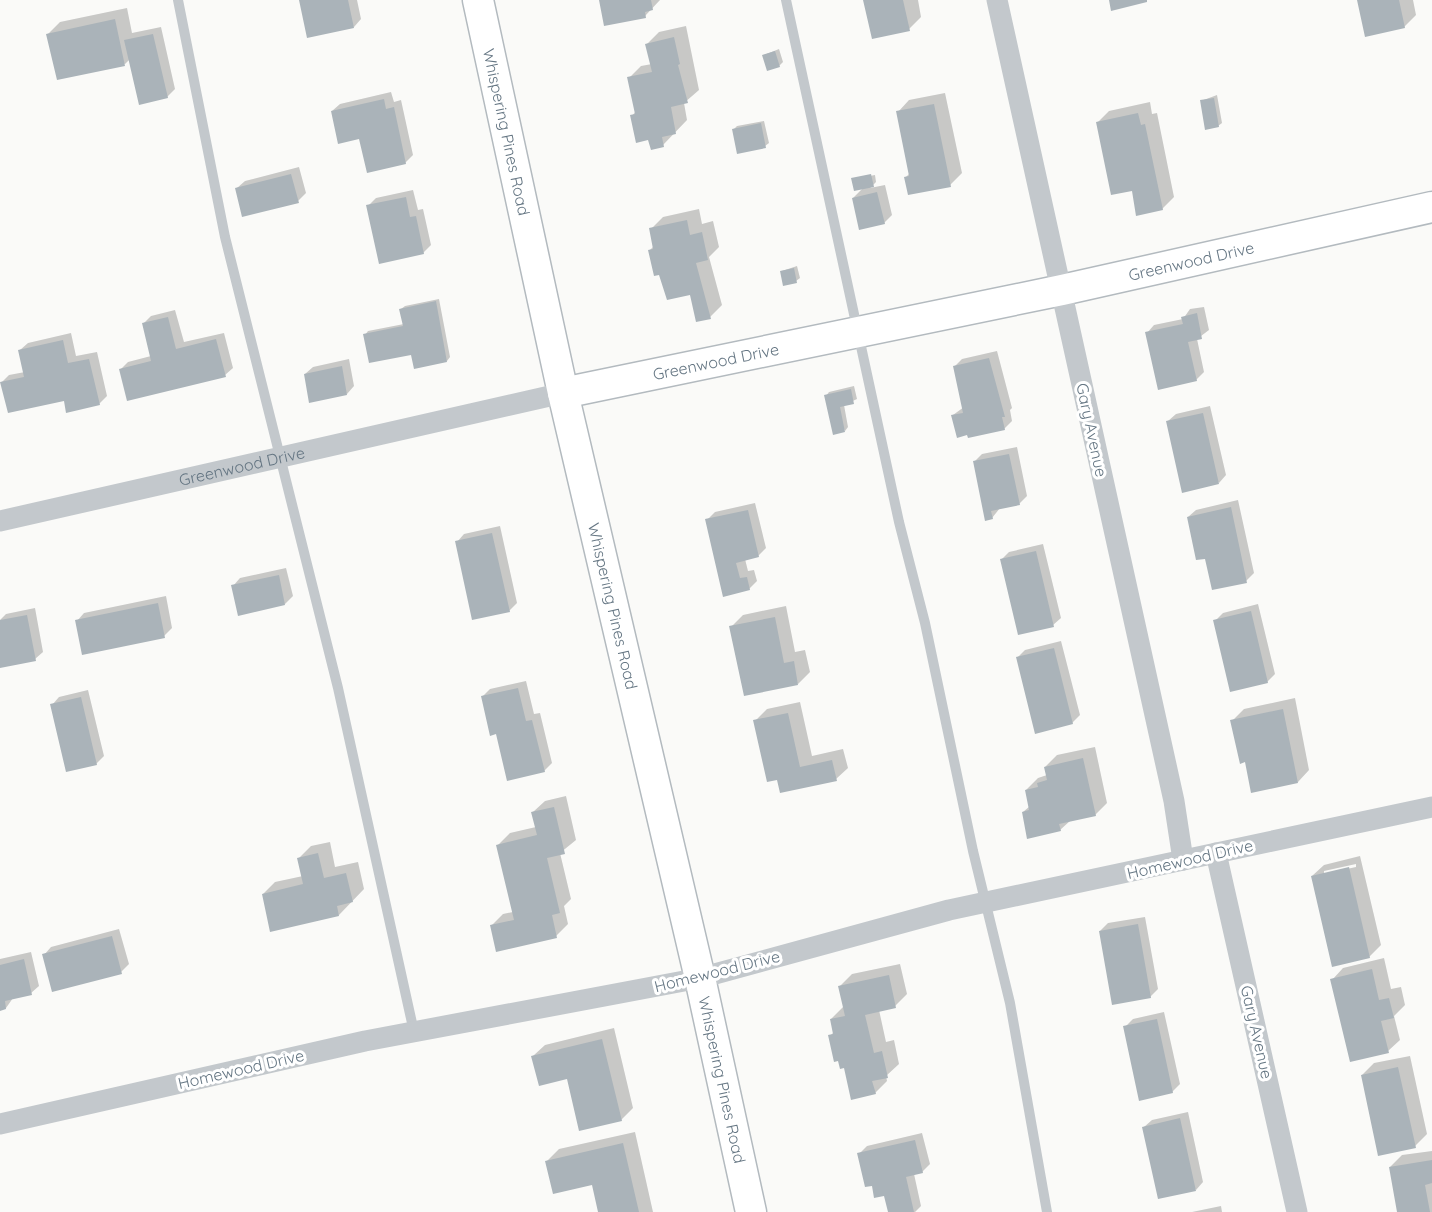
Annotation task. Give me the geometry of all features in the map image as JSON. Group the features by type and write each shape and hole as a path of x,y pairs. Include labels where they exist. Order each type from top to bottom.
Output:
{"street":[{"name":"Whispering Pines Road","path":"478,0 563,393 700,978 751,1212"},
{"name":"Gary Avenue","path":"997,0 1174,801 1183,860"},
{"name":"Greenwood Drive","path":"0,521 563,393 1062,290 1432,207"},
{"name":"Homewood Drive","path":"0,1124 414,1032 700,978 985,903 1432,807"},
{"name":"Gary Avenue","path":"1216,853 1297,1212"}],"lane":[{"path":"178,0 225,237 338,688 414,1032"},
{"path":"786,0 856,332 899,522 925,623 985,903 1010,1003 1047,1212"}],"building":[{"path":"299,0 348,0 354,28 307,38"},
{"path":"599,0 651,0 653,10 645,12 646,18 604,26"},
{"path":"863,0 903,0 910,31 872,39"},
{"path":"1109,0 1147,0 1147,2 1111,11"},
{"path":"1357,0 1399,0 1405,28 1365,37"},
{"path":"115,19 125,66 57,80 46,34"},
{"path":"153,34 168,98 139,105 124,40"},
{"path":"674,37 680,64 678,65 688,103 671,107 676,134 662,137 664,147 651,150 648,140 636,143 630,115 635,114 627,77 652,72 645,44"},
{"path":"775,51 780,67 767,71 762,55"},
{"path":"1214,98 1219,127 1205,130 1200,100"},
{"path":"384,99 386,109 394,107 406,164 367,173 359,139 338,144 331,111"},
{"path":"934,104 951,187 908,195 904,177 909,176 896,111"},
{"path":"1138,113 1141,125 1145,124 1163,210 1136,216 1132,191 1111,195 1096,122"},
{"path":"761,123 766,148 737,154 732,129"},
{"path":"291,174 299,203 242,217 235,188"},
{"path":"871,174 874,187 854,191 851,178"},
{"path":"877,192 885,224 859,230 852,198"},
{"path":"406,197 410,217 416,216 424,254 379,264 366,205"},
{"path":"687,220 690,235 702,232 708,260 696,263 711,319 696,322 690,295 667,300 659,275 654,276 648,250 653,249 649,228"},
{"path":"794,268 797,283 783,286 780,271"},
{"path":"436,301 447,362 414,369 411,355 369,363 363,334 403,326 399,309"},
{"path":"1197,313 1202,339 1188,342 1197,381 1158,390 1145,332 1183,324 1181,317"},
{"path":"168,317 176,349 216,339 226,377 127,401 119,369 151,361 142,323"},
{"path":"63,340 68,363 89,359 100,405 66,413 64,401 8,413 0,382 24,377 18,350"},
{"path":"989,358 1005,417 1002,417 1005,430 968,438 967,435 957,438 951,415 963,413 953,366"},
{"path":"342,366 347,395 309,403 304,374"},
{"path":"851,389 854,404 840,407 845,432 833,435 824,395"},
{"path":"1203,413 1219,484 1182,493 1166,421"},
{"path":"1009,454 1020,505 991,511 993,519 985,521 973,461"},
{"path":"1231,507 1247,583 1212,590 1205,559 1196,560 1187,517"},
{"path":"748,510 759,557 736,563 740,578 747,577 750,590 723,597 705,519"},
{"path":"492,533 510,612 472,620 455,541"},
{"path":"1036,551 1054,627 1018,635 1000,559"},
{"path":"279,575 285,605 238,616 231,585"},
{"path":"158,603 165,638 82,655 75,620"},
{"path":"1251,611 1268,683 1230,692 1213,620"},
{"path":"27,615 36,661 0,668 0,620"},
{"path":"775,617 784,663 794,661 798,685 744,696 729,626"},
{"path":"1054,648 1073,724 1035,734 1016,657"},
{"path":"518,688 526,721 532,720 545,772 507,781 496,734 490,736 481,696"},
{"path":"81,697 97,765 66,772 50,704"},
{"path":"1283,709 1298,783 1251,793 1245,762 1240,764 1230,720"},
{"path":"788,713 800,767 832,760 837,781 780,793 777,780 767,782 753,720"},
{"path":"1083,758 1096,816 1059,824 1061,831 1027,839 1022,812 1029,810 1025,790 1038,787 1037,783 1047,780 1044,767"},
{"path":"554,807 565,854 547,858 560,913 552,915 557,938 496,952 490,925 514,920 496,845 537,835 531,812"},
{"path":"318,853 324,878 346,873 353,902 337,906 339,916 270,932 262,894 303,884 297,858"},
{"path":"1349,867 1370,958 1332,967 1311,876"},
{"path":"1138,924 1151,998 1112,1005 1099,931"},
{"path":"112,936 122,974 52,992 42,954"},
{"path":"24,959 32,995 5,1001 6,1009 0,1011 0,965"},
{"path":"1372,969 1379,1000 1389,998 1394,1018 1381,1021 1389,1053 1350,1062 1330,979"},
{"path":"889,975 896,1008 865,1015 874,1053 882,1051 888,1078 872,1081 876,1094 851,1100 844,1068 840,1069 838,1061 834,1062 828,1035 833,1034 830,1019 845,1016 838,986"},
{"path":"1157,1019 1173,1093 1139,1101 1123,1026"},
{"path":"602,1039 622,1121 579,1131 567,1079 539,1086 531,1056"},
{"path":"1398,1067 1416,1148 1378,1156 1361,1075"},
{"path":"1180,1118 1196,1191 1158,1199 1142,1127"},
{"path":"915,1140 923,1173 906,1177 914,1212 888,1212 884,1196 874,1198 872,1186 865,1187 857,1153"},
{"path":"623,1143 639,1212 598,1212 592,1185 553,1194 545,1161"},
{"path":"1432,1160 1432,1183 1425,1185 1430,1212 1397,1212 1389,1167"}]}
